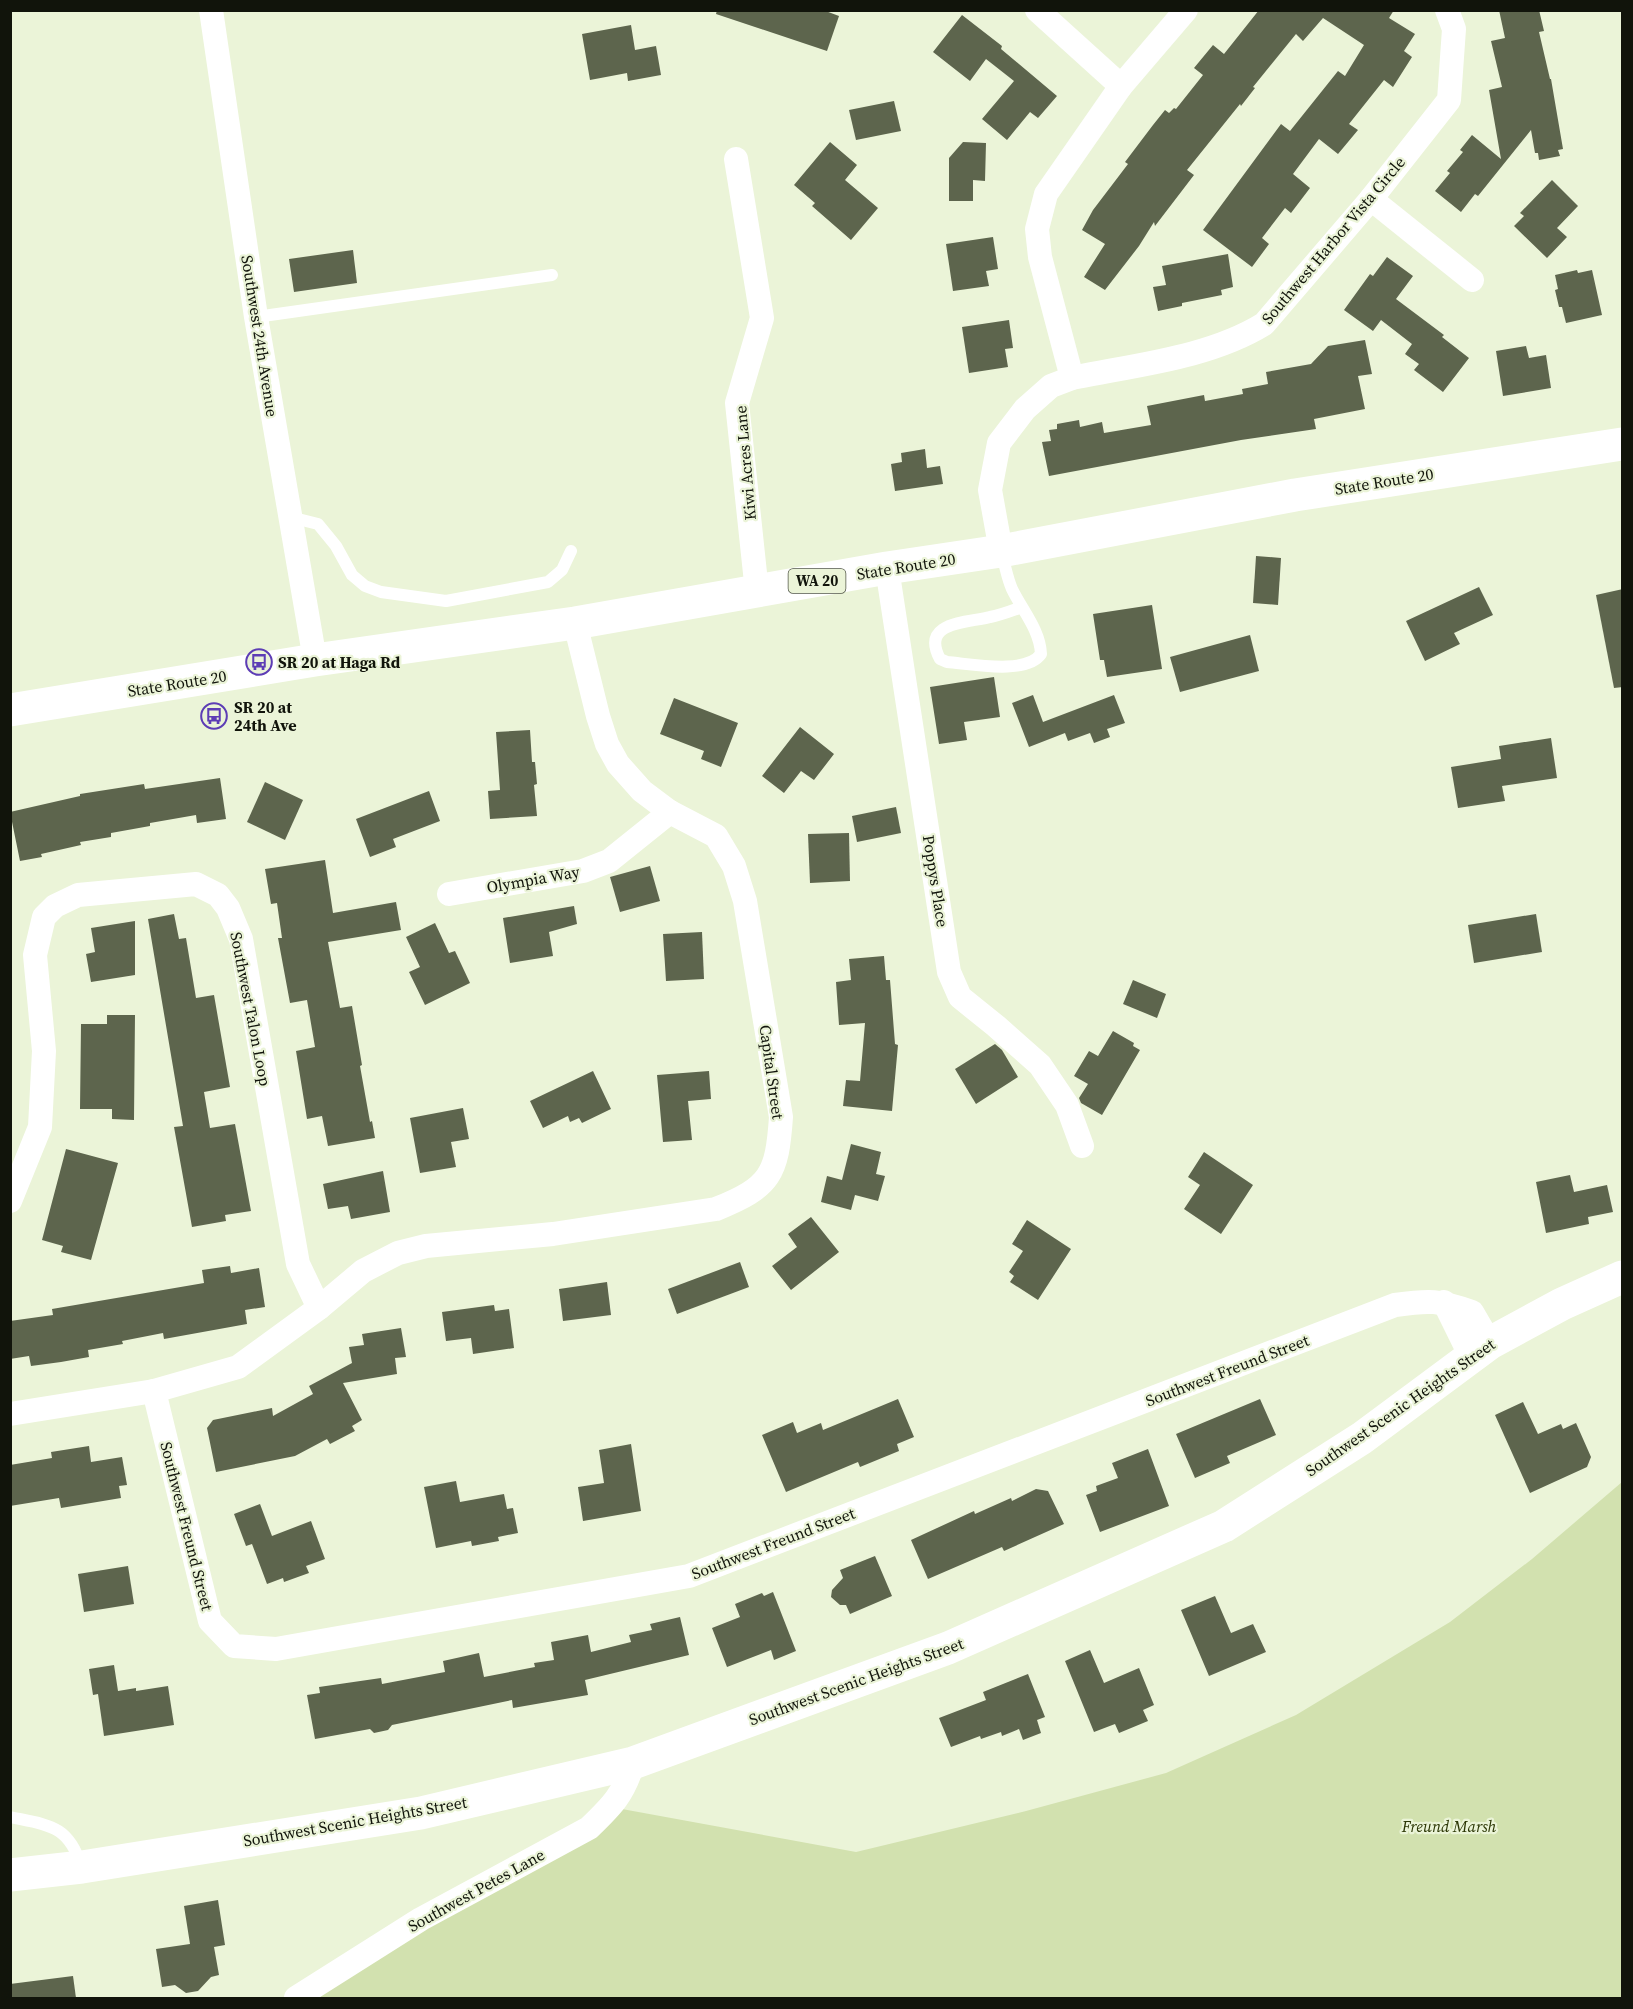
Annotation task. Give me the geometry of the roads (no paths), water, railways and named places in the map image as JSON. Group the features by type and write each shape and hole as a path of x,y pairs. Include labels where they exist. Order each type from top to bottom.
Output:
{"street":[{"name":"Southwest 24th Avenue","path":"212,10 256,317 315,660"},
{"path":"1037,10 1121,86"},
{"path":"1072,378 1040,257 1037,229 1046,194 1121,86 1186,10"},
{"name":"Southwest Harbor Vista Circle","path":"1001,551 990,490 999,443 1025,409 1052,387 1072,378 1209,349 1246,335 1264,324 1371,199 1449,100 1454,29 1447,10"},
{"name":"Kiwi Acres Lane","path":"736,159 762,318 737,403 758,592"},
{"path":"1371,199 1472,280"},
{"name":"State Route 20","path":"10,710 315,660 575,623 887,568 1001,551 1295,495 1623,444"},
{"name":"Poppys Place","path":"887,568 950,972 960,998 1040,1065 1067,1105 1082,1146"},
{"name":"Capital Street","path":"10,1414 154,1391 238,1367 319,1308 363,1271 398,1253 426,1246 553,1234 716,1209 757,1189 770,1173 778,1151 781,1117 745,901 734,866 716,836 670,812 642,791 618,764 607,744 598,716 575,623"},
{"name":"Olympia Way","path":"449,894 583,871 609,861 670,812"},
{"name":"Southwest Talon Loop","path":"10,1201 40,1127 44,1051 35,955 44,917 54,906 78,895 196,884 218,895 228,908 241,939 298,1264 319,1308"},
{"name":"Southwest Scenic Heights Street","path":"10,1875 82,1868 421,1813 633,1763 948,1648 1224,1526 1362,1438 1481,1350 1562,1305 1623,1277"},
{"name":"Southwest Freund Street","path":"154,1391 210,1621 234,1646 276,1649 689,1576 1395,1305 1424,1300 1444,1302 1481,1350"},
{"name":"Southwest Petes Lane","path":"296,1998 421,1920 589,1828 611,1807 628,1782 633,1763"}],"lane":[{"path":"256,317 552,275"},
{"path":"290,517 318,524 336,546 352,575 365,586 381,592 446,601 548,582 562,570 571,551"},
{"path":"1001,551 1011,586 1041,643 1041,654 1037,660 1012,666 947,662 940,659 936,647 937,638 940,631 947,626 990,618 1022,607"},
{"path":"10,1817 52,1826 70,1840 82,1868"}],"place":[{"name":"SR 20 at Haga Rd","path":"259,662"},
{"name":"SR 20 at 24th Ave","path":"214,716"}],"park label":[{"name":"Freund Marsh","path":"1449,1826"}]}
